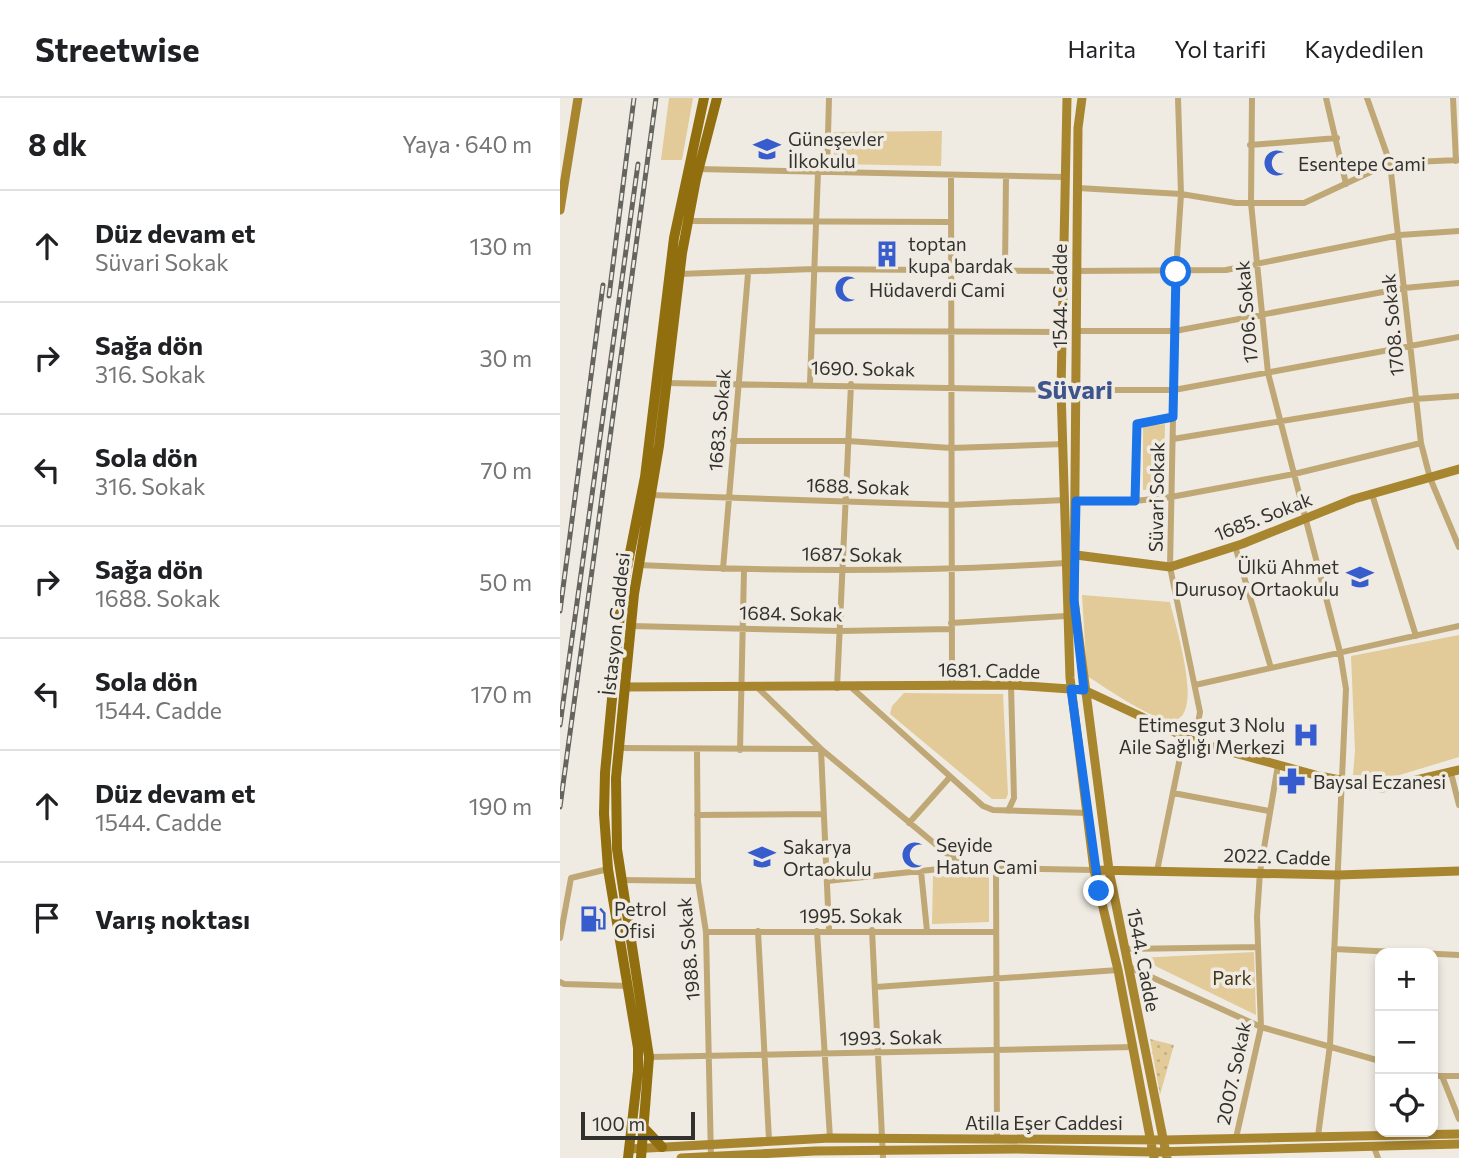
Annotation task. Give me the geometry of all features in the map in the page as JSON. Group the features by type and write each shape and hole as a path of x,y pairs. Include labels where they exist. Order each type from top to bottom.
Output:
{"main road":[{"path":"560,210 578,98"},
{"name":"İstasyon Caddesi","path":"629,1153 638,1071 628,986 608,869 604,814 605,773 622,593 645,477 674,238 704,98"},
{"name":"İstasyon Caddesi","path":"641,1153 649,1057 622,880 615,812 638,565 651,495 688,221 698,169 717,98"},
{"name":"1544. Cadde","path":"1067,98 1061,390 1066,616 1071,689 1094,870 1122,968 1166,1155"},
{"name":"1544. Cadde","path":"1082,98 1077,128 1074,600 1109,870 1123,949 1122,968 1153,1155"},
{"name":"1685. Sokak","path":"1076,555 1170,567 1235,546 1372,494 1459,469"},
{"name":"1681. Cadde","path":"625,687 852,688 1010,685 1084,690 1184,738 1278,765 1344,780 1382,788 1455,772"},
{"name":"2022. Cadde","path":"1094,870 1338,875 1459,871"},
{"path":"643,1127 662,1147"},
{"name":"Atilla Eşer Caddesi","path":"629,1153 641,1153 662,1147 830,1138 1164,1140 1459,1134"},
{"name":"Atilla Eşer Caddesi","path":"681,1158 1037,1153 1166,1155 1459,1144"}],"street":[{"path":"827,172 828,98"},
{"name":"Süvari Sokak","path":"1166,728 1176,729 1198,723 1200,712 1170,567 1176,272 1181,194 1178,98"},
{"name":"1706. Sokak","path":"1252,98 1251,203 1260,315 1268,373 1340,652 1346,689 1330,1045 1318,1136"},
{"path":"1326,98 1346,184"},
{"name":"1708. Sokak","path":"1367,98 1390,163 1421,443 1430,478 1459,547"},
{"path":"1078,188 1181,194 1251,203 1304,203 1390,163 1457,160 1453,98"},
{"path":"1251,145 1337,138"},
{"path":"698,169 1064,177"},
{"path":"810,383 818,172"},
{"path":"951,175 952,686"},
{"path":"1005,271 1006,176"},
{"path":"688,221 950,222"},
{"path":"1076,271 1226,270 1400,235 1459,231"},
{"path":"680,274 748,274 813,269 950,268 1062,271"},
{"name":"1683. Sokak","path":"723,569 748,274"},
{"path":"1076,331 1175,331 1404,288 1459,283"},
{"path":"811,331 1062,332"},
{"path":"1076,390 1174,390 1459,337"},
{"name":"1690. Sokak","path":"665,383 810,383 1061,390"},
{"path":"837,688 851,384"},
{"path":"1173,439 1415,399 1459,396"},
{"path":"1135,501 1137,424 1173,417"},
{"path":"733,441 848,441 951,448 1064,444"},
{"path":"1076,501 1135,501 1171,497 1294,474 1421,443"},
{"path":"1372,494 1416,636"},
{"name":"1688. Sokak","path":"651,495 952,505 1065,500"},
{"path":"1235,546 1270,668"},
{"name":"1687. Sokak","path":"638,565 744,570 951,570 1066,563"},
{"path":"740,750 744,570"},
{"name":"1684. Sokak","path":"631,626 840,631 951,626 1066,616"},
{"path":"1195,685 1459,626"},
{"path":"1008,811 1014,798 1010,685"},
{"path":"757,688 821,749 946,853 967,866"},
{"path":"852,688 983,806 1008,811 1088,813"},
{"path":"1157,871 1184,738"},
{"path":"620,748 821,749"},
{"path":"821,749 829,930"},
{"name":"1988. Sokak","path":"697,750 698,881 706,932 711,1157"},
{"name":"2007. Sokak","path":"1236,1138 1261,1027 1258,947 1260,872 1278,765"},
{"path":"1455,772 1459,805"},
{"path":"909,823 950,777"},
{"path":"1173,793 1269,811"},
{"path":"697,816 824,814"},
{"path":"827,881 967,866 1094,870"},
{"path":"996,868 997,1138"},
{"path":"560,938 571,878 608,869"},
{"path":"921,871 927,931"},
{"path":"622,880 698,881"},
{"path":"872,930 883,1154"},
{"path":"758,931 769,1140"},
{"path":"817,931 830,1138"},
{"name":"1995. Sokak","path":"706,932 996,932"},
{"path":"1123,949 1258,947"},
{"path":"1334,949 1375,951"},
{"path":"1438,954 1459,955"},
{"path":"876,987 1122,968 1261,1027 1375,1059"},
{"path":"560,982 628,986"},
{"name":"1993. Sokak","path":"649,1057 1134,1047"},
{"path":"1438,1076 1459,1076"},
{"path":"1442,1076 1459,1119"},
{"path":"1374,1147 1378,1158"}],"green space":[{"path":"669,98 693,98 682,160 661,160"},
{"path":"942,131 941,166 834,164 834,132"},
{"path":"1165,424 1164,489 1143,490 1143,426"},
{"path":"1082,595 1170,602 1187,678 1184,713 1174,720 1157,717 1087,676"},
{"path":"1459,635 1459,757 1393,777 1353,775 1355,751 1351,656"},
{"path":"904,693 1003,694 1008,794 1006,799 992,799 890,714 892,706"},
{"path":"933,876 989,876 989,922 932,924"},
{"name":"Park","path":"1254,952 1256,1015 1139,958"},
{"path":"1150,1039 1174,1045 1160,1095"}],"railway":[{"path":"609,296 634,98"},
{"path":"560,807 656,98"},
{"path":"560,725 638,164"},
{"path":"560,611 603,285"}],"place":[{"name":"Güneşevler İlkokulu","path":"767,149"},
{"name":"Esentepe Cami","path":"1277,163"},
{"name":"toptan kupa bardak","path":"887,254"},
{"name":"Hüdaverdi Cami","path":"848,289"},
{"name":"Ülkü Ahmet Durusoy Ortaokulu","path":"1360,577"},
{"name":"Etimesgut 3 Nolu Aile Sağlığı Merkezi","path":"1306,735"},
{"name":"Baysal Eczanesi","path":"1292,781"},
{"name":"Seyide Hatun Cami","path":"915,855"},
{"name":"Sakarya Ortaokulu","path":"762,857"},
{"name":"Petrol Ofisi","path":"593,919"}],"district":[{"name":"Süvari","path":"1075,388"}],"route":[{"path":"1099,891 1071,689 1084,690 1074,600 1076,501 1135,501 1137,424 1173,417 1176,272"}]}
